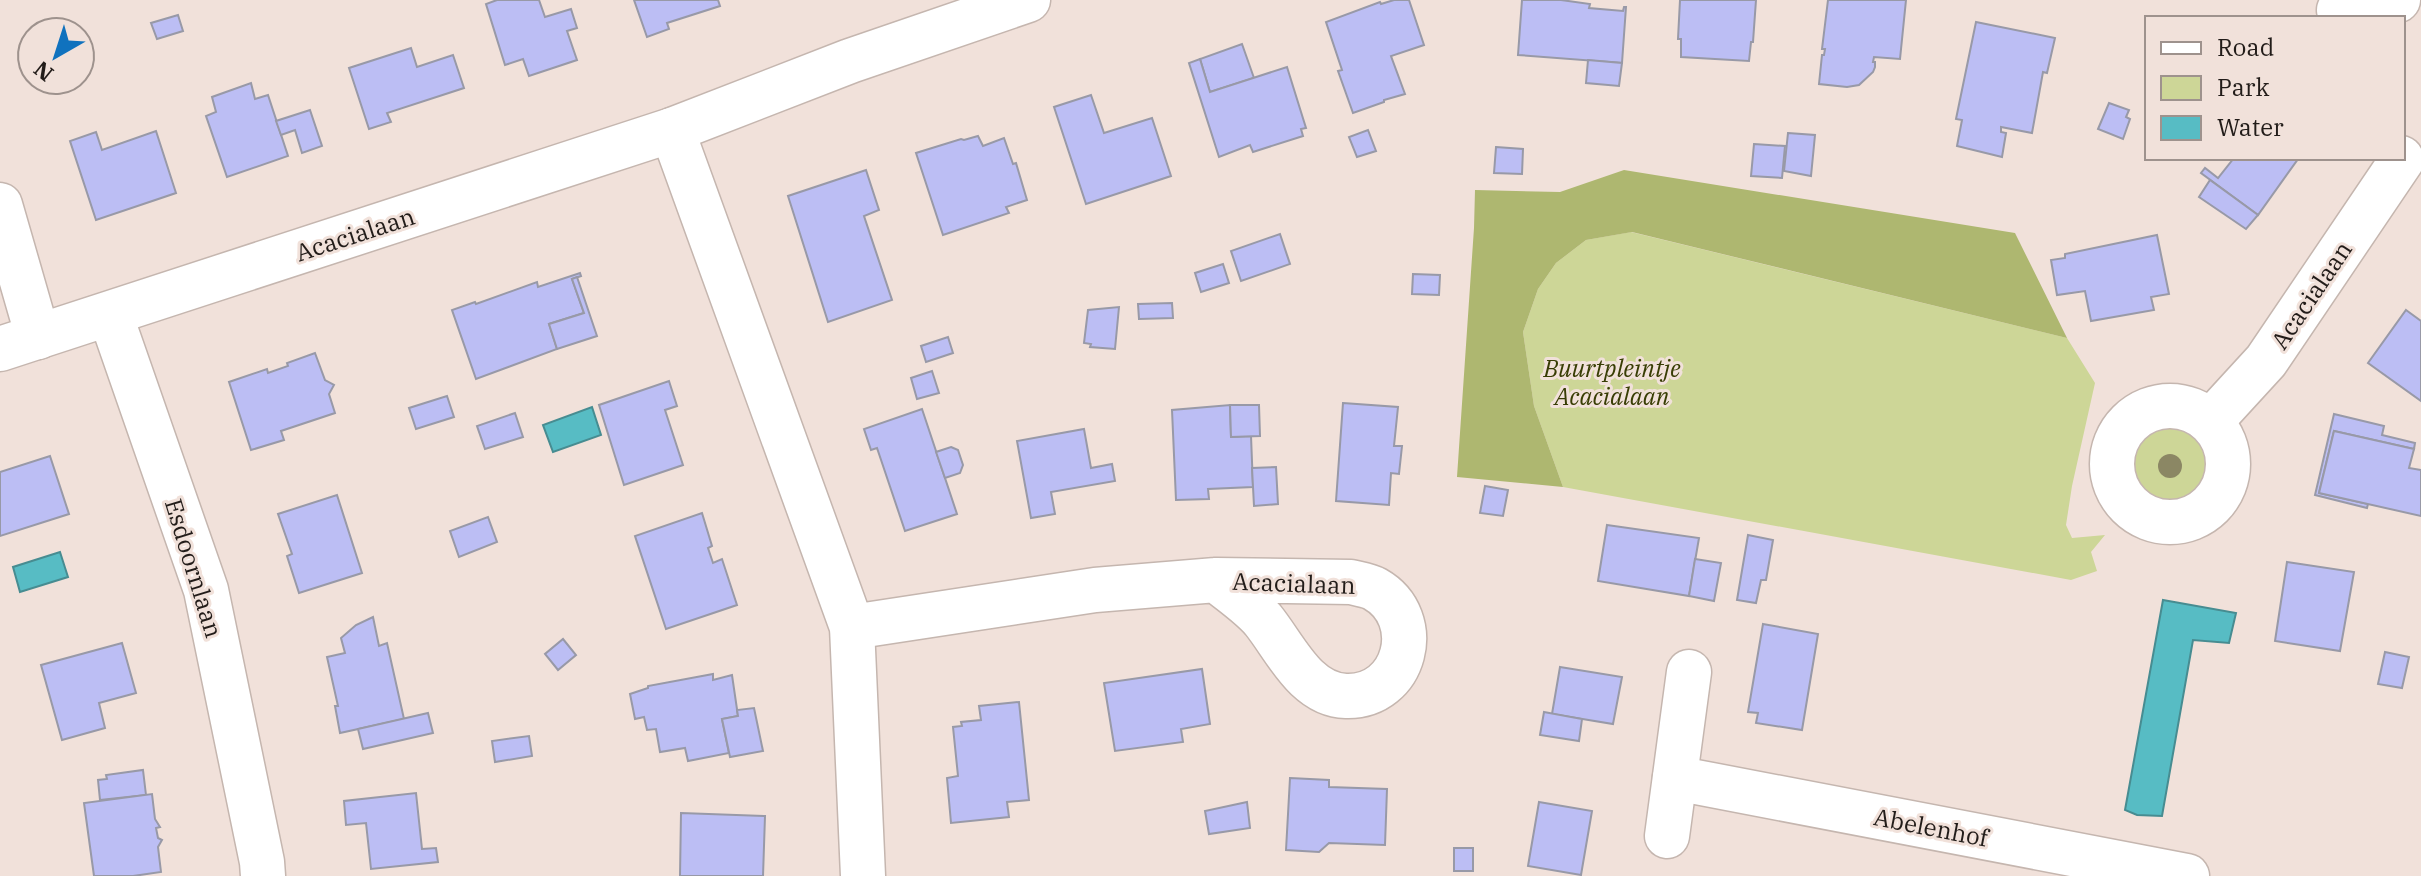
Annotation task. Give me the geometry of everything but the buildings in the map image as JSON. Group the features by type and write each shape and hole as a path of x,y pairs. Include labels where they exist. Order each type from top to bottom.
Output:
{"street":[{"name":"Acacialaan","path":"0,205 19,343 672,130 850,61 1028,0"},
{"path":"2327,9 2398,0"},
{"path":"672,130 852,627 863,876"},
{"name":"Acacialaan","path":"2211,421 2266,361 2402,160"},
{"name":"Esdoornlaan","path":"110,314 206,590 263,876"},
{"name":"Acacialaan","path":"852,627 1095,590 1216,580"},
{"path":"1667,836 1689,672"},
{"name":"Abelenhof","path":"1675,778 2187,876"}],"green space":[{"path":"1624,170 2015,233 2067,338 1632,232 1586,240 1556,263 1538,289 1523,332 1534,406 1563,487 1457,477 1475,190 1560,192"},
{"name":"Buurtpleintje Acacialaan","path":"1631,232 2067,338 2095,383 2066,525 2072,538 2105,535 2091,552 2097,571 2071,580 1563,487 1534,406 1523,332 1538,289 1556,263 1586,240"},
{"path":"2170,426 2184,429 2197,437 2205,450 2208,464 2205,478 2197,491 2184,499 2170,502 2156,499 2143,491 2135,478 2132,464 2135,450 2143,437 2156,429"}],"water":[{"path":"592,407 601,435 553,452 543,425"},
{"path":"60,552 68,577 20,592 13,567"},
{"path":"2163,600 2236,613 2229,643 2193,640 2162,816 2137,815 2125,810"}]}
